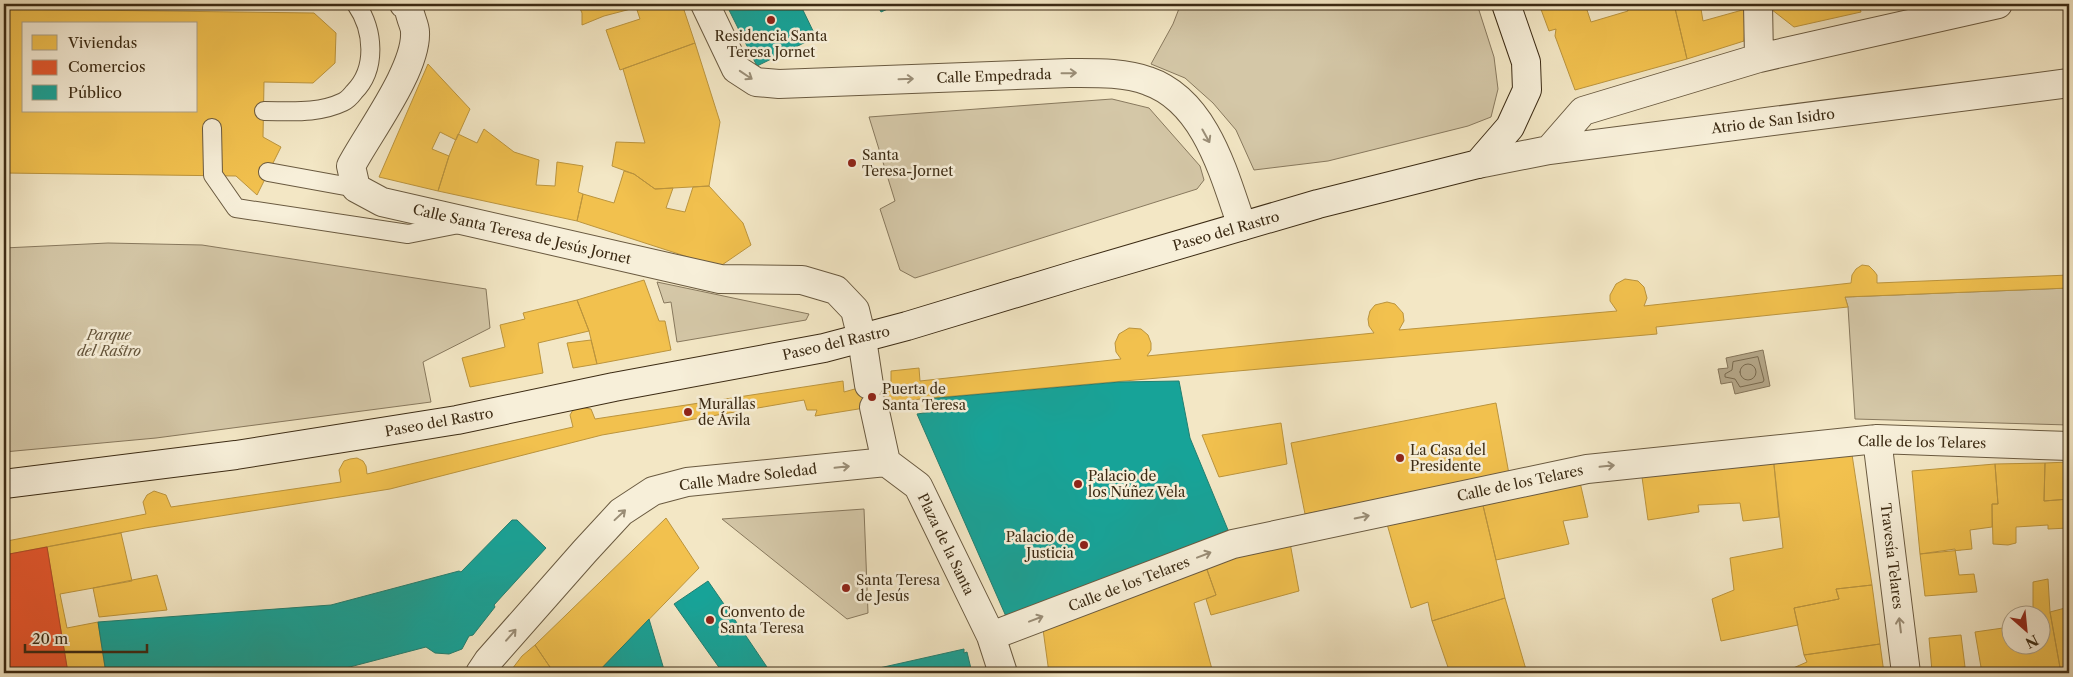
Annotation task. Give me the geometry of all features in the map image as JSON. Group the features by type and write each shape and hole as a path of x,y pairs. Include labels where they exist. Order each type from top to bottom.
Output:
{"street":[{"path":"356,188 351,166 388,105 411,59 416,32 408,6 404,4"},
{"name":"Calle Empedrada","path":"705,4 736,69 756,82 779,84 1069,72 1113,74 1149,81 1177,97 1198,122 1216,154 1242,226"},
{"path":"1478,164 1510,127 1527,90 1526,62 1506,4"},
{"path":"1758,4 1759,58"},
{"path":"1549,150 1583,111 1759,58 1998,4"},
{"name":"Atrio de San Isidro","path":"1478,164 1549,150 2069,84"},
{"name":"Paseo del Rastro","path":"4,484 236,455 457,420 614,387 862,339 1318,204 1478,164"},
{"name":"Calle Santa Teresa de Jesús Jornet","path":"356,188 382,202 720,279 802,280 836,290 855,310 862,339"},
{"path":"862,339 871,396 886,462"},
{"name":"Calle de los Telares","path":"991,636 1233,544 1587,469 1877,439 2069,446"},
{"name":"Travesía Telares","path":"1877,439 1906,673"},
{"name":"Plaza de la Santa","path":"886,462 918,486 991,636 1004,673"},
{"name":"Calle Madre Soledad","path":"480,673 488,661 621,512 653,490 687,482 886,462"}],"lane":[{"path":"264,111 314,112 345,102 363,83 372,58 368,30 356,4"},
{"path":"212,128 212,175 236,208 408,234 467,222"},
{"path":"268,172 356,188"}],"green space":[{"path":"1185,4 1477,4 1494,57 1498,89 1491,117 1468,126 1328,161 1254,170 1236,130 1213,103 1185,78 1151,64 1173,24 1180,6"},
{"path":"1112,99 1149,108 1200,166 1204,180 1197,189 915,278 900,270 880,209 895,201 869,117"},
{"name":"Parque del Rastro","path":"108,243 202,245 486,289 490,328 423,362 431,402 156,438 4,452 4,248"},
{"path":"657,282 809,314 806,320 677,342 671,302 664,303"},
{"path":"2069,288 2069,425 1855,419 1848,307 1845,297"},
{"path":"864,509 868,613 847,619 722,519"}],"water":[{"path":"1763,350 1770,386 1735,394 1732,382 1721,384 1718,369 1728,368 1726,358"}],"building: Viviendas":[{"path":"578,4 650,4 604,16 582,25 582,13"},
{"path":"650,4 682,4 695,43 620,70 606,30 640,19 636,7"},
{"path":"1539,4 1585,4 1591,22 1628,11 1626,4 1674,4 1687,59 1575,90 1555,36 1556,29 1549,31"},
{"path":"1674,4 1711,4 1712,7 1701,9 1703,21 1746,9 1744,41 1687,59"},
{"path":"1767,4 1859,4 1861,12 1794,27 1767,6"},
{"path":"4,9 314,13 336,33 335,63 313,83 264,82 263,137 281,147 257,195 236,176 4,173"},
{"path":"695,43 720,122 709,186 655,189 634,174 612,166 616,142 645,143 623,69"},
{"path":"428,64 470,109 456,140 440,132 432,149 449,156 438,191 379,177"},
{"path":"484,129 514,152 539,160 536,185 555,186 557,162 583,166 578,192 583,194 577,221 438,191 458,134 477,143"},
{"path":"624,171 634,174 655,189 673,188 666,208 685,212 693,187 709,186 743,223 751,245 719,267 577,221 583,194 614,203"},
{"name":"Murallas de Ávila","path":"1862,265 1869,266 1874,271 1877,275 1877,283 2069,275 2069,288 1845,297 1848,307 1656,327 1657,334 920,399 815,416 817,410 807,410 804,400 602,435 390,489 145,528 4,555 4,525 7,541 146,514 143,502 147,495 154,491 166,495 171,507 341,482 339,470 344,461 350,459 357,458 363,461 367,474 573,427 570,415 573,410 579,407 591,409 595,419 843,381 844,392 869,385 891,385 891,371 919,368 920,381 1121,359 1116,352 1115,343 1119,334 1129,328 1141,329 1148,335 1151,350 1147,356 1374,333 1369,326 1370,311 1375,305 1387,302 1395,304 1403,313 1404,321 1399,330 1617,311 1610,301 1610,295 1616,284 1625,279 1638,281 1644,287 1647,298 1644,306 1851,283 1852,275"},
{"path":"644,280 659,321 665,321 671,350 597,364 589,331 577,300"},
{"path":"577,300 589,331 538,343 543,373 470,387 462,358 505,347 500,325 525,319 523,313"},
{"path":"591,340 597,364 573,368 567,343"},
{"name":"La Casa del Presidente","path":"1496,403 1509,474 1305,514 1291,443"},
{"path":"1281,423 1287,464 1219,477 1202,435"},
{"path":"1851,448 1872,585 1836,589 1839,599 1794,608 1798,625 1721,641 1712,599 1734,590 1730,558 1783,548 1773,455"},
{"path":"1773,455 1779,517 1743,521 1740,503 1698,505 1699,512 1648,520 1641,470"},
{"path":"2069,462 2069,499 2044,501 2045,463"},
{"path":"2045,463 2044,501 2069,499 2069,528 2048,529 2048,525 2016,527 2016,543 2008,545 1993,544 1992,504 1998,504 1995,464"},
{"path":"1995,464 1998,504 1992,504 1992,527 1970,530 1972,549 1920,554 1912,471"},
{"path":"1579,478 1588,517 1563,521 1569,544 1496,560 1481,497"},
{"path":"1481,497 1505,598 1432,621 1428,602 1411,608 1385,517"},
{"path":"666,518 699,568 597,673 554,673 535,645"},
{"path":"121,533 132,581 60,594 67,628 98,622 105,668 80,673 68,673 47,547"},
{"path":"1290,543 1299,591 1211,615 1206,599 1216,595 1205,564"},
{"path":"1955,549 1959,575 1974,574 1977,592 1925,596 1920,554"},
{"path":"1205,564 1216,595 1194,603 1213,673 1049,673 1042,622"},
{"path":"157,575 167,610 99,617 93,588"},
{"path":"2048,579 2050,604 2033,604 2033,582"},
{"path":"1872,585 1880,644 1804,655 1794,608 1839,599 1836,589"},
{"path":"1505,598 1527,673 1450,673 1432,621"},
{"path":"2069,607 2069,673 2061,673 2050,612"},
{"path":"2050,612 2061,673 1982,673 1975,632 2000,628 2000,654 2050,654"},
{"path":"1961,635 1965,667 1932,671 1929,638"},
{"path":"1880,644 1884,673 1784,672 1807,662 1804,655"},
{"path":"535,645 554,673 509,673 522,656"}],"building: Comercios":[{"path":"47,547 68,673 4,673 4,555"}],"building: Público":[{"name":"Residencia Santa Teresa Jornet","path":"726,4 800,4 816,37 757,66"},
{"path":"877,4 899,4 881,12"},
{"name":"Palacio de los Núñez Vela","path":"1179,381 1190,438 1228,530 1008,621 917,414 931,412 927,399 1120,382"},
{"path":"512,520 517,520 546,548 494,605 495,607 473,635 469,636 462,649 449,654 435,653 426,647 342,669 342,673 106,673 98,622 331,605 461,572"},
{"name":"Convento de Santa Teresa","path":"708,581 771,673 723,673 674,604"},
{"path":"649,619 665,673 597,673"},
{"path":"964,649 964,653 967,652 972,673 857,673"}],"place":[{"name":"Residencia Santa Teresa Jornet","path":"771,20"},
{"name":"Santa Teresa-Jornet","path":"852,163"},
{"name":"Puerta de Santa Teresa","path":"872,397"},
{"name":"Murallas de Ávila","path":"688,412"},
{"name":"La Casa del Presidente","path":"1400,458"},
{"name":"Palacio de los Núñez Vela","path":"1078,484"},
{"name":"Palacio de Justicia","path":"1084,545"},
{"name":"Santa Teresa de Jesús","path":"846,588"},
{"name":"Convento de Santa Teresa","path":"710,620"}]}
